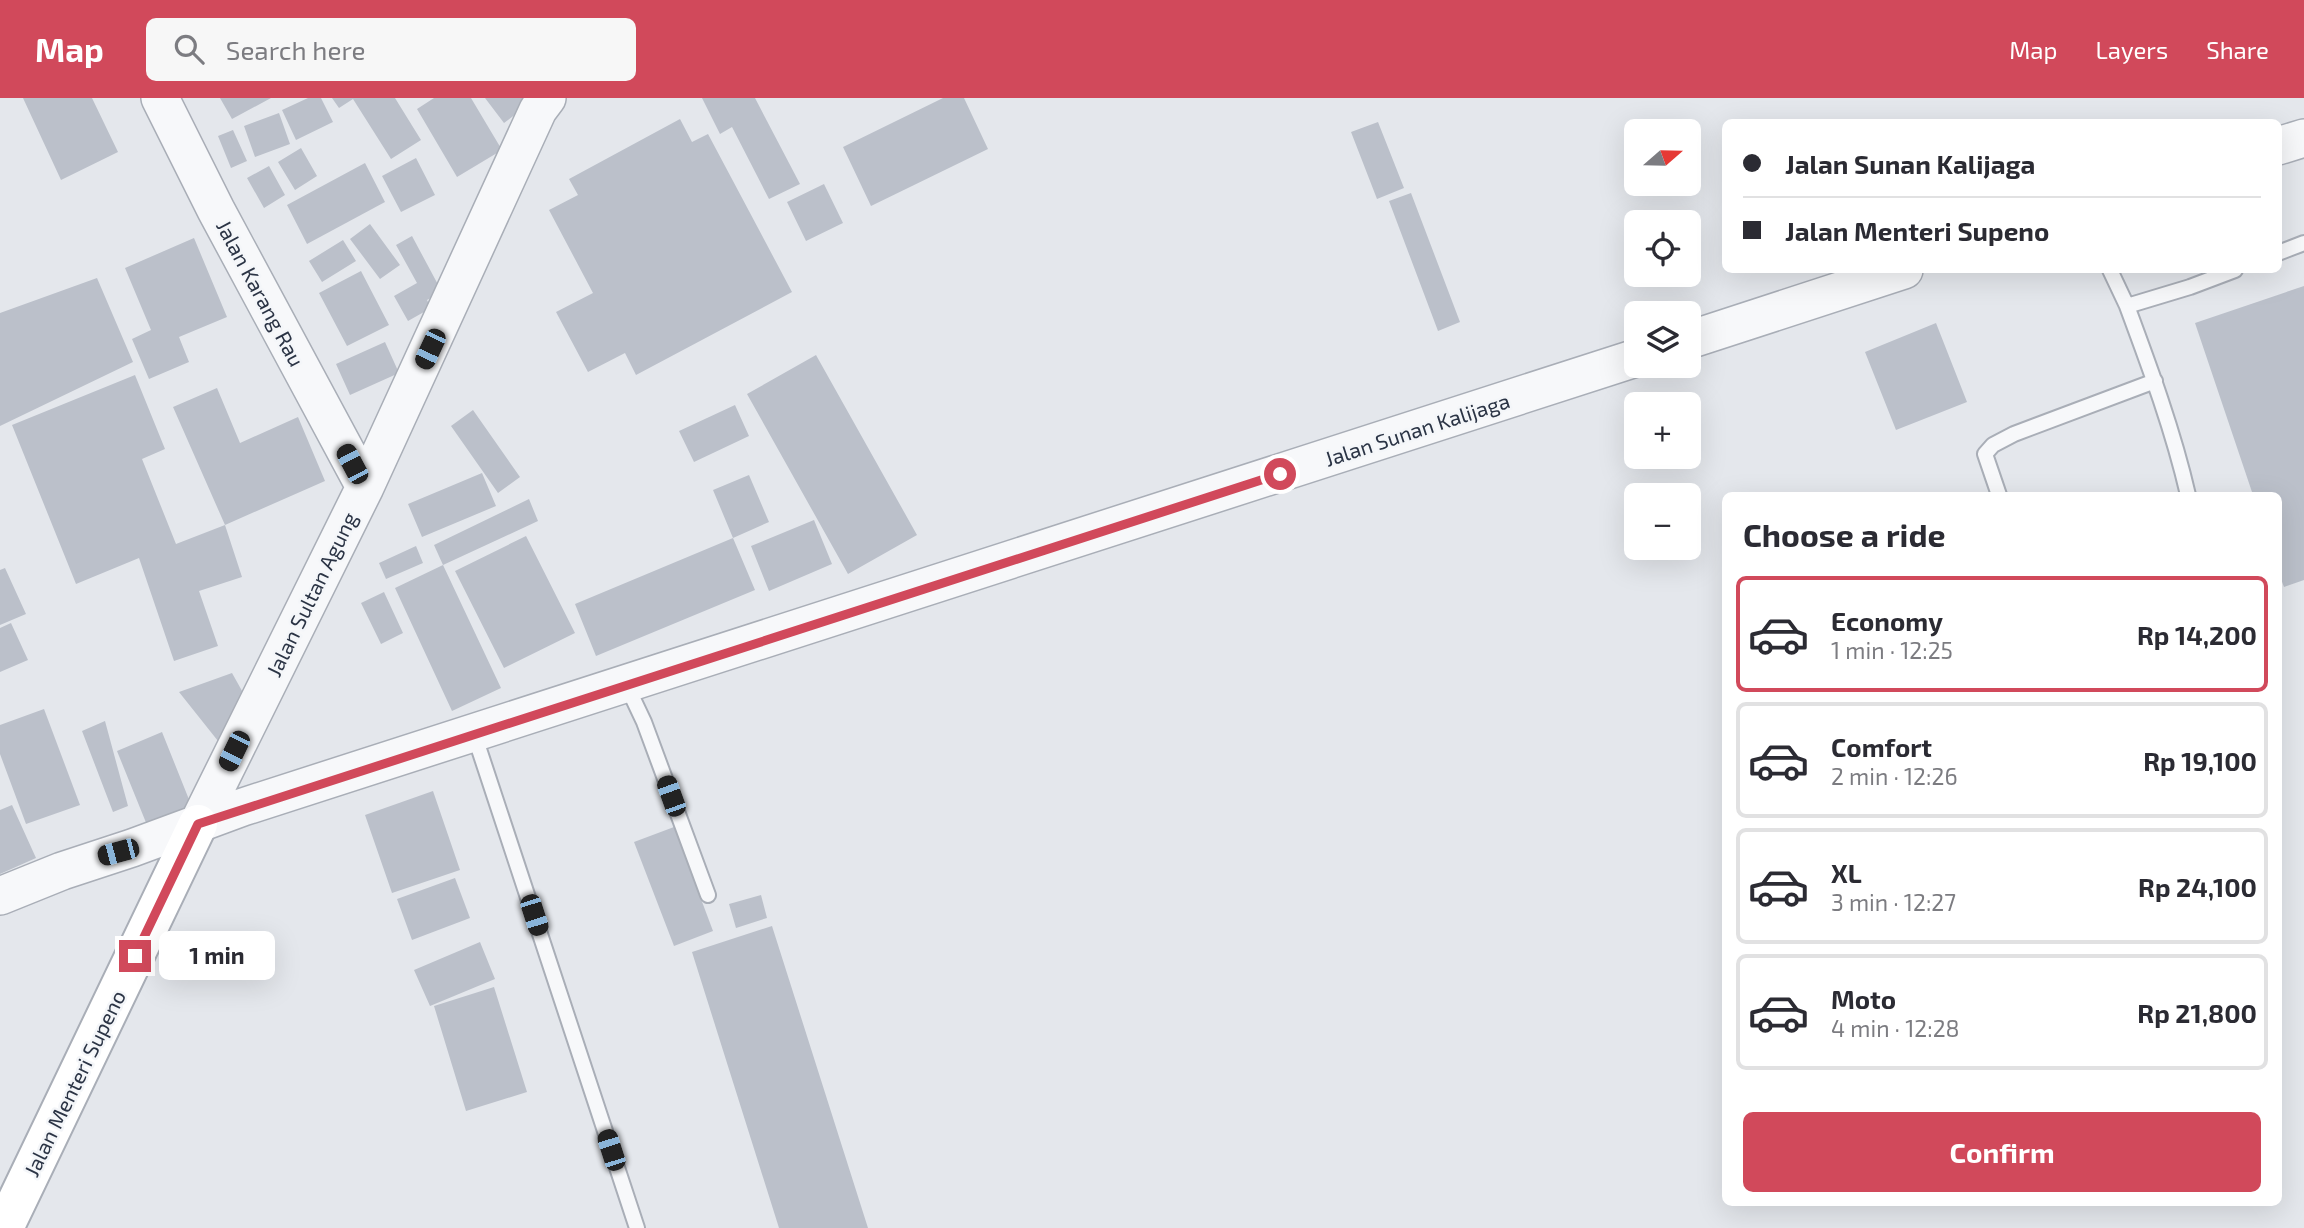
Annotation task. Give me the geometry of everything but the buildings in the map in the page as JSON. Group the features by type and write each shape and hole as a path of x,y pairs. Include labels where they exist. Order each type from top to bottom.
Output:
{"main road":[{"name":"Jalan Menteri Supeno","path":"4,1228 198,824"}],"street":[{"name":"Jalan Karang Rau","path":"160,98 216,210 365,487"},
{"name":"Jalan Sultan Agung","path":"198,824 365,487 538,110 547,98"},
{"path":"2282,145 2304,138"},
{"path":"1701,336 1895,273"},
{"name":"Jalan Sunan Kalijaga","path":"0,896 62,871 198,824 474,733 1624,362"}],"lane":[{"path":"2282,251 2304,243"},
{"path":"2111,273 2127,306 2155,381 2178,450 2187,492"},
{"path":"2127,306 2227,273"},
{"path":"1998,492 1985,454 1993,445 2014,434 2155,381"},
{"path":"626,684 644,722 708,895"},
{"path":"474,733 637,1228"}],"route":[{"path":"135,956 198,824 243,807 1280,474"}]}
